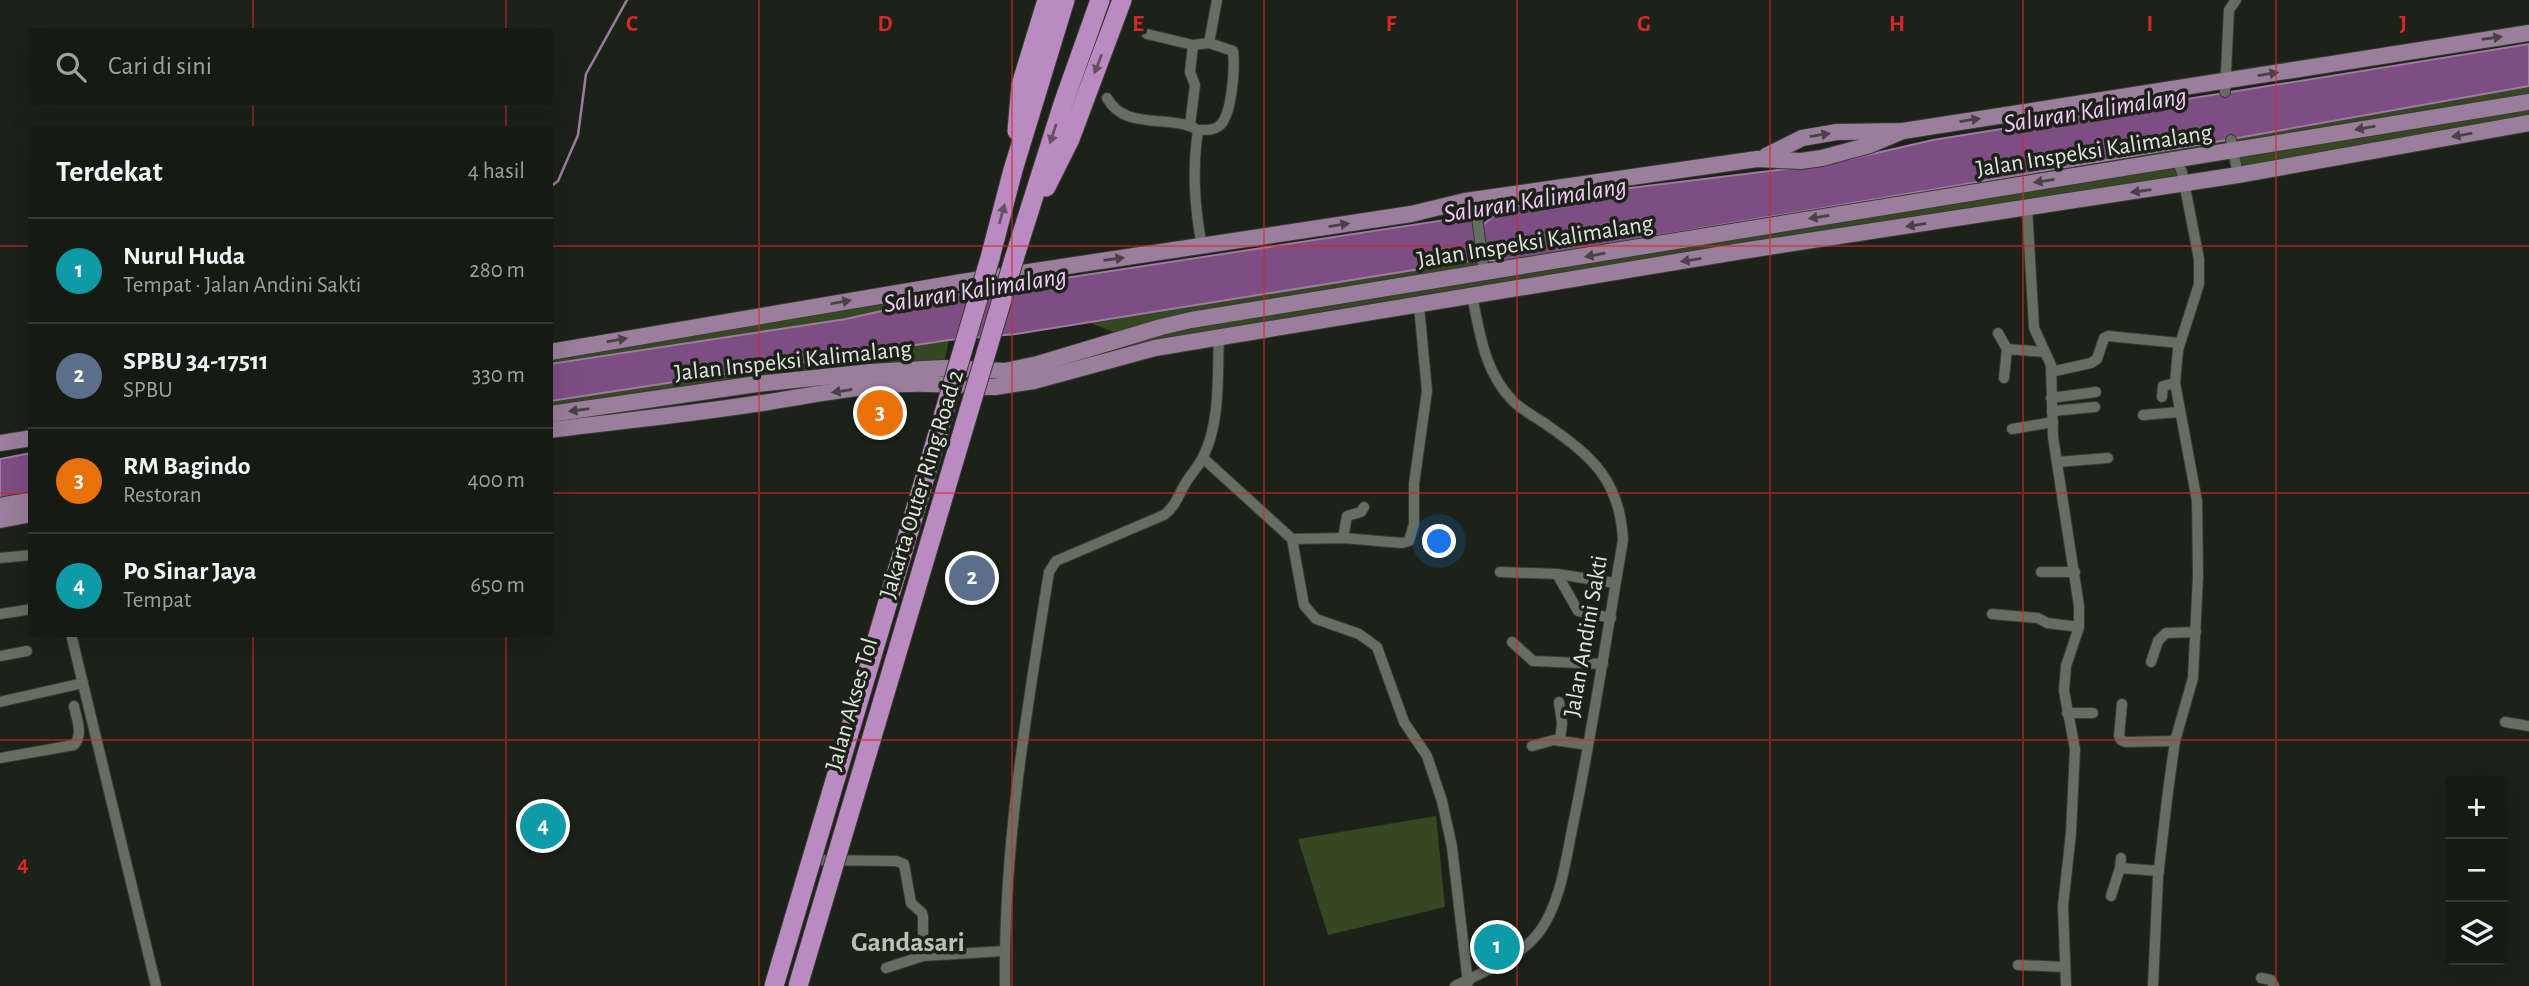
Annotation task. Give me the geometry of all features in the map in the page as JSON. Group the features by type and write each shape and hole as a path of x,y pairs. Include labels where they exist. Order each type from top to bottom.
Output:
{"highway":[{"path":"1013,170 1021,85 1047,0"},
{"name":"Jakarta Outer Ring Road 2","path":"795,986 1001,270 1013,170 1065,0"},
{"name":"Jakarta Outer Ring Road 2","path":"774,986 1001,270 1100,0"},
{"path":"1001,270 1070,139 1122,0"}],"main road":[{"path":"553,351 1001,270 1202,246 1411,214 1475,200 1757,159 1775,153 1802,138 1837,132 1903,131 2225,86 2529,33"},
{"name":"Jalan Inspeksi Kalimalang","path":"553,430 898,383 995,387 1034,381 1191,320 1483,269 2176,159 2231,145 2529,102"},
{"name":"Jalan Inspeksi Kalimalang","path":"553,414 757,384 972,362 1004,371 1128,345 1219,338 2185,184 2529,123"},
{"path":"1757,159 1801,161 1822,158 1870,145 1903,131"},
{"name":"Jalan Akses Tol","path":"780,986 823,861 1001,270"},
{"path":"640,401 643,418"},
{"path":"0,443 28,439"},
{"path":"0,506 28,501"},
{"path":"0,520 28,515"},
{"name":"Jalan Akses Tol","path":"795,986 823,861"}],"street":[{"path":"1209,43 1217,0"},
{"path":"2225,86 2229,10 2236,0"},
{"path":"1107,98 1112,107 1121,114 1207,131 1220,125 1228,108 1233,51 1209,43 1193,45 1147,34"},
{"path":"1193,45 1190,72 1195,85 1194,188 1202,246"},
{"path":"2231,145 2238,175"},
{"path":"2152,986 2159,871 2175,741 2193,678 2196,632 2199,520 2175,383 2179,343 2199,284 2199,258 2185,184 2176,159"},
{"path":"1475,200 1483,269"},
{"path":"2027,208 2034,328 2051,365 2052,417 2057,462 2079,606 2079,627 2066,666 2064,691 2074,749 2071,833 2063,906 2066,986"},
{"name":"Jalan Andini Sakti","path":"1455,986 1467,983 1526,946 1541,929 1554,906 1588,745 1623,540 1621,512 1604,476 1584,452 1513,401 1490,369 1483,350 1472,296"},
{"path":"1292,539 1343,538 1402,543 1411,537 1415,513 1413,484 1427,391 1419,306"},
{"path":"1998,333 2007,349 2004,378"},
{"path":"2051,372 2091,363 2097,359 2104,338 2108,336 2179,343"},
{"path":"1005,986 1006,881 1015,793 1049,572 1056,561 1164,515 1172,509 1185,483 1203,458 1212,432 1219,338"},
{"path":"2007,349 2045,352"},
{"path":"2162,397 2164,386 2175,383"},
{"path":"2051,398 2096,392"},
{"path":"2012,429 2095,407"},
{"path":"2143,415 2179,412"},
{"path":"2057,462 2108,457"},
{"path":"1203,458 1292,539 1304,606 1316,620 1359,634 1377,647 1404,722 1427,756 1442,801 1452,847 1467,983"},
{"path":"1343,538 1347,516 1361,512 1364,507"},
{"path":"0,558 28,555"},
{"path":"1500,572 1556,574 1615,583"},
{"path":"2041,572 2075,572"},
{"path":"1556,574 1578,611 1611,618"},
{"path":"0,614 28,610"},
{"path":"1992,614 2038,618 2047,623 2079,627"},
{"path":"2151,662 2158,641 2166,633 2196,632"},
{"path":"72,637 156,986"},
{"path":"1512,642 1533,661 1603,664"},
{"path":"0,656 27,651"},
{"path":"0,702 83,683"},
{"path":"1559,702 1562,723 1560,741"},
{"path":"2122,704 2120,740 2175,741"},
{"path":"0,758 74,745 78,741 79,732 74,706"},
{"path":"2067,713 2093,713"},
{"path":"2505,722 2529,726"},
{"path":"1532,746 1560,741 1588,745"},
{"path":"823,861 853,859 896,861 904,864 911,903 923,917 923,956"},
{"path":"2111,896 2120,863 2159,871"},
{"path":"886,968 923,956 1004,951"},
{"path":"2018,965 2065,967"},
{"path":"2261,978 2271,980 2274,986"}],"green space":[{"path":"2529,86 2529,123 2238,175 2232,151 2177,159 2185,184 1131,353 1126,337 1088,322 1482,259 1501,262 2215,142"},
{"path":"962,282 948,296 846,319 553,364 553,350"},
{"path":"949,340 943,368 640,401 643,418 553,430 553,401"},
{"path":"1436,816 1445,907 1328,935 1298,839"}],"shaded area":[{"path":"2529,44 2529,86 2215,142 1501,262 1482,259 1016,334 949,340 553,401 553,364 846,319 948,296 1471,216 1474,225 1484,224 1501,209 1622,189 1828,164 1933,140"},
{"path":"28,454 28,493 0,498 0,459"}],"waterway":[{"path":"553,185 558,181 578,135 586,74 627,0"}],"place":[{"name":"RM Bagindo","path":"880,413"},
{"name":"SPBU 34-17511","path":"972,578"},
{"name":"Po Sinar Jaya","path":"543,826"},
{"name":"Nurul Huda","path":"1497,947"}],"district":[{"name":"Gandasari","path":"908,941"}],"water label":[{"name":"Saluran Kalimalang","path":"2095,109"},
{"name":"Saluran Kalimalang","path":"1535,199"},
{"name":"Saluran Kalimalang","path":"975,289"}]}
